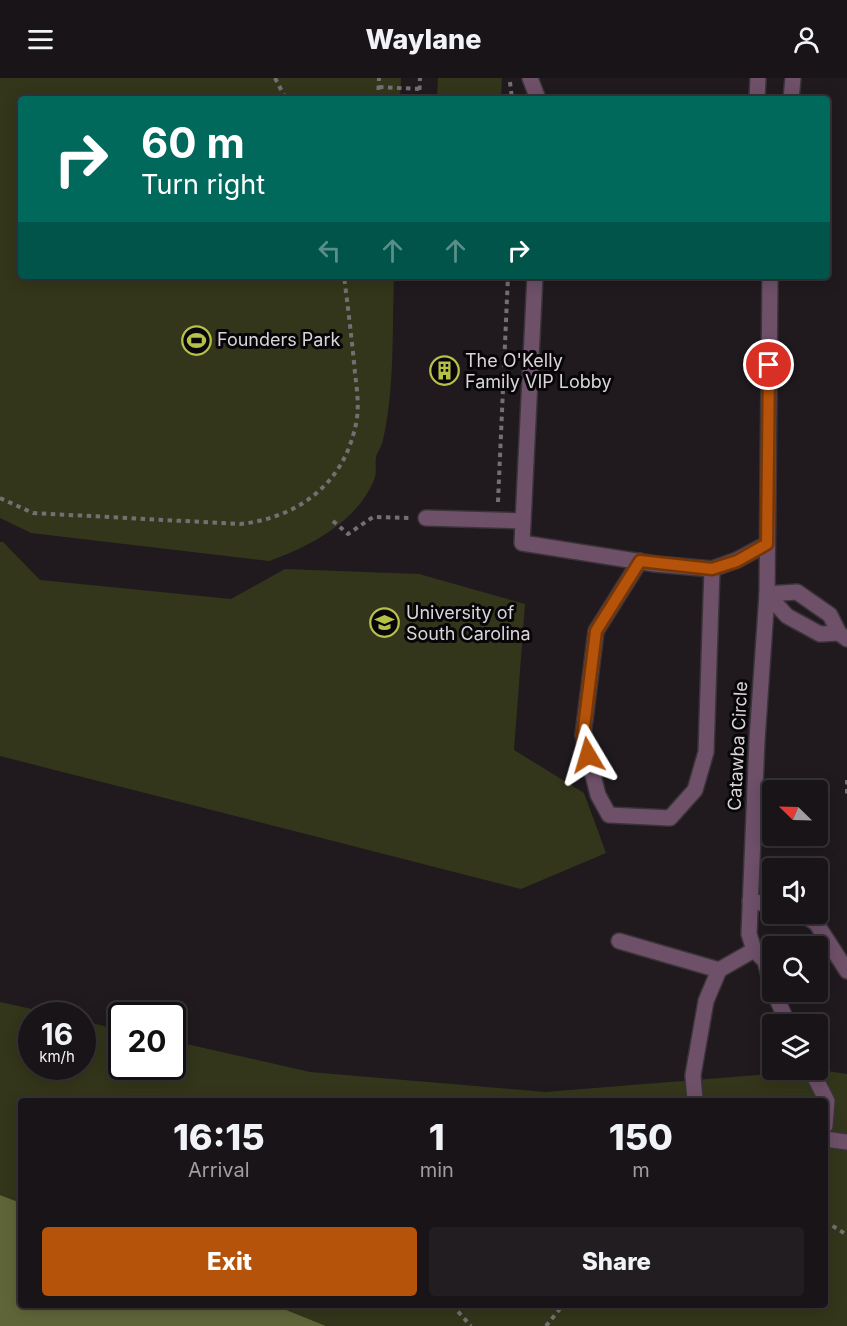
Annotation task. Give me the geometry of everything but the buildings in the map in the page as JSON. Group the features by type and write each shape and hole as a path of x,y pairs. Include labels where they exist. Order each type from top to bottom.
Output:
{"street":[{"path":"530,78 537,96"},
{"path":"757,96 758,78"},
{"path":"791,96 793,78"},
{"path":"535,279 522,543 640,561 712,569 737,561 767,544"},
{"name":"Catawba Circle","path":"753,950 749,934 750,901 757,740 767,594 770,279"},
{"path":"426,518 523,521"},
{"path":"640,561 596,631 583,735 598,795 609,815 670,818 695,790 706,752 712,569"},
{"path":"767,594 797,592 830,615 843,636"},
{"path":"767,594 787,616 820,634 843,636"},
{"path":"750,901 762,903"},
{"path":"817,924 847,971"},
{"path":"619,941 719,969"},
{"path":"695,1098 693,1075 698,1042 706,1001 719,969 753,950 762,958"},
{"path":"816,1080 825,1098"},
{"path":"828,1139 847,1142"}],"path":[{"path":"275,78 284,96"},
{"path":"378,96 380,78"},
{"path":"419,96 420,78"},
{"path":"509,78 512,96"},
{"path":"379,87 419,89"},
{"path":"0,498 33,513 240,524 262,522 284,515 304,504 322,489 339,466 356,427 357,399 344,279"},
{"path":"497,520 508,279"},
{"path":"333,521 348,534 373,516 426,518"},
{"path":"847,780 847,798"},
{"path":"828,1223 847,1235"},
{"path":"455,1308 471,1326"},
{"path":"546,1326 561,1308"}],"shaded area":[{"name":"Founders Park","path":"0,78 401,78 400,96 18,96 18,279 394,279 392,359 387,420 376,457 375,477 366,495 344,520 330,531 284,555 269,561 31,533 0,518"},
{"path":"438,78 502,78 501,96 437,96"},
{"path":"0,542 3,542 40,580 231,599 285,569 419,574 525,604 514,750 584,793 606,853 521,889 0,756"},
{"path":"0,1002 18,1006 18,1080 96,1080 96,1024 108,1027 108,1080 186,1080 186,1044 310,1072 545,1092 762,1075 762,1080 828,1080 828,1071 847,1074 847,1326 326,1326 281,1308 828,1308 828,1098 18,1098 18,1202 0,1195"},
{"path":"0,1195 18,1202 18,1308 281,1308 326,1326 0,1326"}],"place":[{"name":"Founders Park","path":"196,340"},
{"name":"The O'Kelly Family VIP Lobby","path":"444,371"},
{"name":"University of South Carolina","path":"385,623"}],"route":[{"path":"588,755 583,735 596,631 640,561 712,569 737,561 767,544 769,365"}]}
